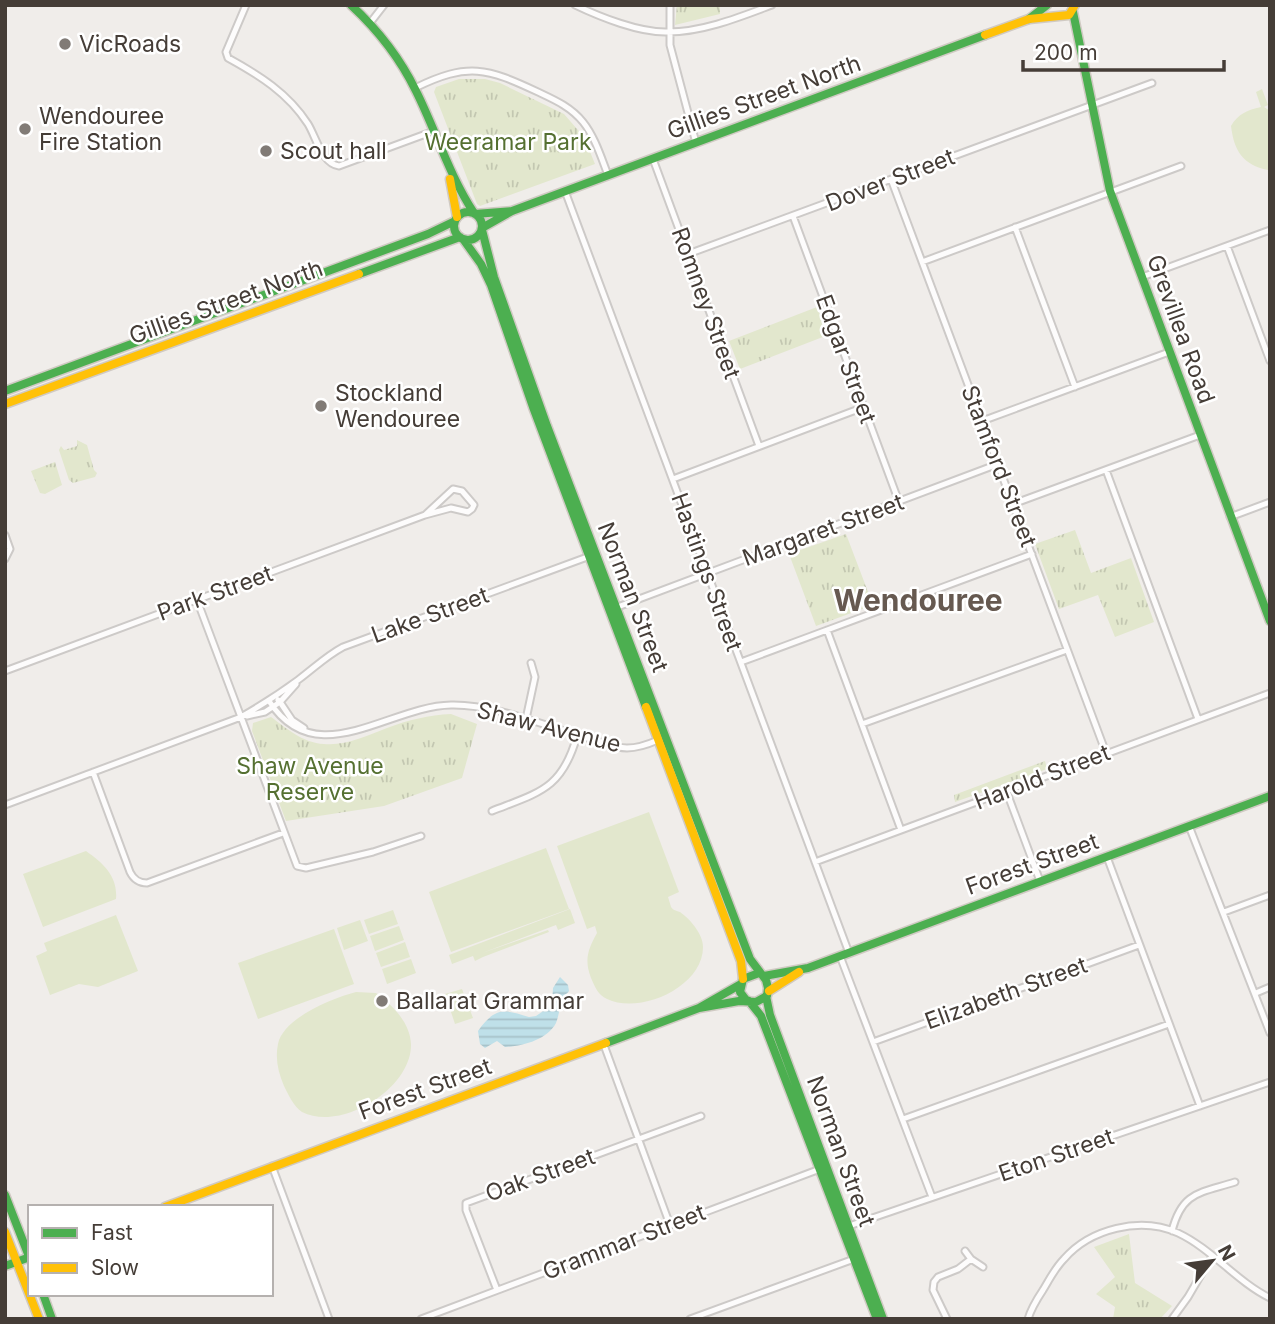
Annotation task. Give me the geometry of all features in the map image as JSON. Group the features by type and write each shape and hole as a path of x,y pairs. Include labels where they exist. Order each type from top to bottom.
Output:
{"main road":[{"path":"351,5 391,48 415,88 449,170 481,220 482,229 472,240 461,238 455,230 449,170"},
{"name":"Gillies Street North","path":"1029,19 1046,5"},
{"path":"1053,5 1056,12 1062,16"},
{"name":"Gillies Street North","path":"482,229 512,211 608,175 1029,19 1062,16 1084,5"},
{"name":"Grevillea Road","path":"1074,10 1110,191 1230,517 1266,598 1270,621"},
{"name":"Grevillea Road","path":"1062,16 1079,44"},
{"name":"Gillies Street North","path":"475,213 512,211"},
{"path":"456,219 464,212 475,213"},
{"name":"Gillies Street North","path":"5,391 324,274 428,234 456,219"},
{"name":"Norman Street","path":"482,229 494,277 741,961 742,981"},
{"name":"Gillies Street North","path":"5,404 461,238"},
{"name":"Norman Street","path":"461,238 481,264 491,285 548,445 593,555"},
{"path":"324,274 328,285"},
{"path":"110,352 114,363"},
{"path":"548,445 551,435"},
{"name":"Norman Street","path":"662,739 750,959 761,975"},
{"name":"Forest Street","path":"768,993 807,968 1270,796"},
{"name":"Forest Street","path":"761,975 807,968"},
{"path":"761,975 768,993 759,1002 748,1001 740,992 742,981 761,975"},
{"name":"Forest Street","path":"170,1205 699,1008 742,981"},
{"name":"Norman Street","path":"768,993 770,1015 877,1319"},
{"name":"Norman Street","path":"748,1001 761,1016 824,1167"},
{"name":"Forest Street","path":"699,1008 748,1001"},
{"path":"5,1195 28,1252"},
{"path":"5,1232 28,1291"},
{"name":"Norman Street","path":"857,1257 883,1319"},
{"path":"5,1266 28,1258"},
{"path":"30,1296 38,1319"},
{"path":"44,1296 52,1319"}],"street":[{"path":"246,5 226,52 228,58 274,86 298,110 315,136 327,162 339,166 434,131"},
{"path":"370,23 384,5"},
{"path":"575,5 631,26 669,32 725,21 772,5"},
{"path":"670,5 669,32 696,143"},
{"path":"415,88 464,71 491,72 514,81 557,101 578,117 593,137 608,175"},
{"name":"Dover Street","path":"688,254 1152,83"},
{"name":"Romney Street","path":"653,159 759,446"},
{"path":"922,262 1181,166"},
{"name":"Stamford Street","path":"891,179 1106,753"},
{"name":"Hastings Street","path":"565,191 815,862 873,1042 932,1197"},
{"name":"Edgar Street","path":"793,216 899,502"},
{"path":"1015,227 1075,387"},
{"path":"1142,277 1270,230"},
{"path":"1227,246 1270,360"},
{"path":"982,421 1169,352"},
{"path":"673,479 864,407"},
{"path":"1013,505 1200,435"},
{"name":"Margaret Street","path":"613,609 998,464"},
{"path":"1106,470 1198,719"},
{"name":"Park Street","path":"5,671 425,515 452,508 469,512 474,505 460,490 453,489 425,515"},
{"path":"1230,517 1270,502"},
{"path":"5,535 10,550 5,559"},
{"path":"741,662 1031,554"},
{"name":"Lake Street","path":"278,699 320,662 343,647 593,555"},
{"path":"197,600 294,863 306,868 373,852 421,836"},
{"path":"827,630 901,830"},
{"path":"862,724 1067,650"},
{"path":"526,719 535,677 531,663"},
{"name":"Harold Street","path":"815,862 1270,693"},
{"path":"241,718 269,701 278,699"},
{"path":"5,805 241,718 262,713 273,707 278,699"},
{"path":"278,699 292,720 310,732"},
{"name":"Shaw Avenue","path":"269,701 293,727 325,735 346,734 407,714 450,705 473,706 626,748 662,739"},
{"path":"492,811 551,784 568,763 577,736"},
{"path":"93,772 130,872 135,880 141,883 283,833"},
{"path":"1006,790 1040,881"},
{"path":"1189,826 1270,1033"},
{"path":"1107,857 1200,1106"},
{"path":"1224,912 1270,895"},
{"name":"Elizabeth Street","path":"873,1042 1139,944"},
{"path":"1256,993 1270,987"},
{"path":"903,1119 1169,1024"},
{"path":"604,1045 670,1225"},
{"name":"Eton Street","path":"846,1227 1270,1082"},
{"name":"Oak Street","path":"497,1290 464,1203 701,1116"},
{"path":"272,1166 329,1319"},
{"name":"Grammar Street","path":"421,1319 824,1167"},
{"path":"1172,1231 1177,1215 1187,1199 1235,1182"},
{"path":"1028,1319 1059,1265 1085,1242 1118,1228 1142,1226 1172,1231 1191,1240 1270,1298"},
{"path":"965,1251 983,1267"},
{"path":"1172,1319 1212,1256"},
{"path":"690,1319 857,1257"},
{"path":"947,1319 933,1290 934,1282 938,1277 956,1270 971,1259"}],"green space":[{"path":"677,5 720,5 720,14 675,25"},
{"name":"Weeramar Park","path":"459,79 485,79 500,83 564,114 584,137 595,164 480,206 434,92 436,87"},
{"path":"1262,89 1268,105 1264,107 1270,111 1268,170 1252,165 1241,156 1231,126 1243,113 1261,107 1256,92"},
{"path":"817,307 828,335 740,369 729,341"},
{"path":"77,440 87,445 97,473 95,477 73,483 69,480 59,450 61,446 64,450 77,446"},
{"path":"55,462 62,485 45,494 40,493 31,471"},
{"path":"1075,530 1091,573 1131,558 1154,622 1115,637 1098,595 1059,609 1035,544"},
{"path":"846,534 873,605 816,626 789,554"},
{"name":"Shaw Avenue Reserve","path":"451,714 477,724 462,778 384,806 286,821 252,731 253,723 271,717 302,738 316,743 332,744 356,740 411,720"},
{"path":"1045,761 1047,769 955,802 954,795"},
{"path":"649,812 679,892 668,897 671,907 692,923 701,937 703,947 693,974 681,985 652,1000 621,1003 601,995 591,978 588,955 597,933 595,926 587,929 557,846"},
{"path":"546,848 569,909 451,952 429,892"},
{"path":"86,851 98,860 112,877 116,899 43,927 23,874"},
{"path":"570,909 575,923 558,930 556,925 482,953 548,930 549,932 475,961 473,956 452,964 449,955"},
{"path":"393,910 398,924 369,934 364,920"},
{"path":"116,915 138,971 98,987 79,984 50,995 36,956 47,951 44,943"},
{"path":"360,920 368,941 344,950 337,928"},
{"path":"399,926 404,940 375,951 370,936"},
{"path":"334,929 354,984 258,1019 238,963"},
{"path":"405,942 410,957 381,967 376,953"},
{"path":"411,959 416,973 387,984 382,969"},
{"path":"462,989 473,1018 455,1024 445,994"},
{"path":"356,992 376,993 399,1015 410,1036 408,1060 400,1076 387,1090 354,1111 318,1117 302,1112 289,1096 279,1070 277,1049 282,1035 310,1010"},
{"path":"1129,1234 1135,1283 1172,1306 1160,1319 1113,1319 1115,1307 1096,1294 1115,1277 1094,1247"}],"water":[{"path":"560,977 568,985 569,991 561,1003 556,1023 547,1034 534,1041 512,1046 505,1047 497,1041 485,1048 480,1044 478,1031 495,1014 513,1012 529,1017 536,1016 552,1005 553,988"}],"traffic: fast":[{"path":"351,5 379,34 403,67 457,184 474,213"},
{"path":"1029,19 1047,5"},
{"path":"1073,12 1110,191 1270,621"},
{"path":"482,228 512,211 985,35"},
{"path":"475,214 512,211"},
{"path":"468,212 478,216 482,226 478,236 468,240 458,236 454,226 458,216 468,212"},
{"path":"5,391 428,234 455,221"},
{"path":"482,230 494,277 547,426 750,959 766,980 767,996 756,1002 739,1001 699,1008"},
{"path":"359,274 460,237"},
{"path":"463,239 481,264 491,285 533,407 646,707"},
{"path":"764,976 808,968 1270,796"},
{"path":"746,1000 740,992 743,979 759,973"},
{"path":"606,1043 699,1008 741,984"},
{"path":"766,996 770,1015 883,1319"},
{"path":"749,1001 761,1016 877,1319"},
{"path":"5,1195 28,1254"},
{"path":"5,1266 28,1258"},
{"path":"44,1296 52,1319"}],"traffic: slow":[{"path":"985,35 1029,19 1069,15 1075,5"},
{"path":"450,179 457,217"},
{"path":"5,404 359,274"},
{"path":"646,707 741,961 743,979"},
{"path":"769,991 799,972"},
{"path":"170,1205 606,1043"},
{"path":"5,1232 28,1291"},
{"path":"30,1296 39,1319"}],"place":[{"name":"VicRoads","path":"65,44"},
{"name":"Wendouree Fire Station","path":"25,129"},
{"name":"Scout hall","path":"266,151"},
{"name":"Stockland Wendouree","path":"321,406"},
{"name":"Ballarat Grammar","path":"382,1001"}],"district":[{"name":"Wendouree","path":"918,600"}]}
